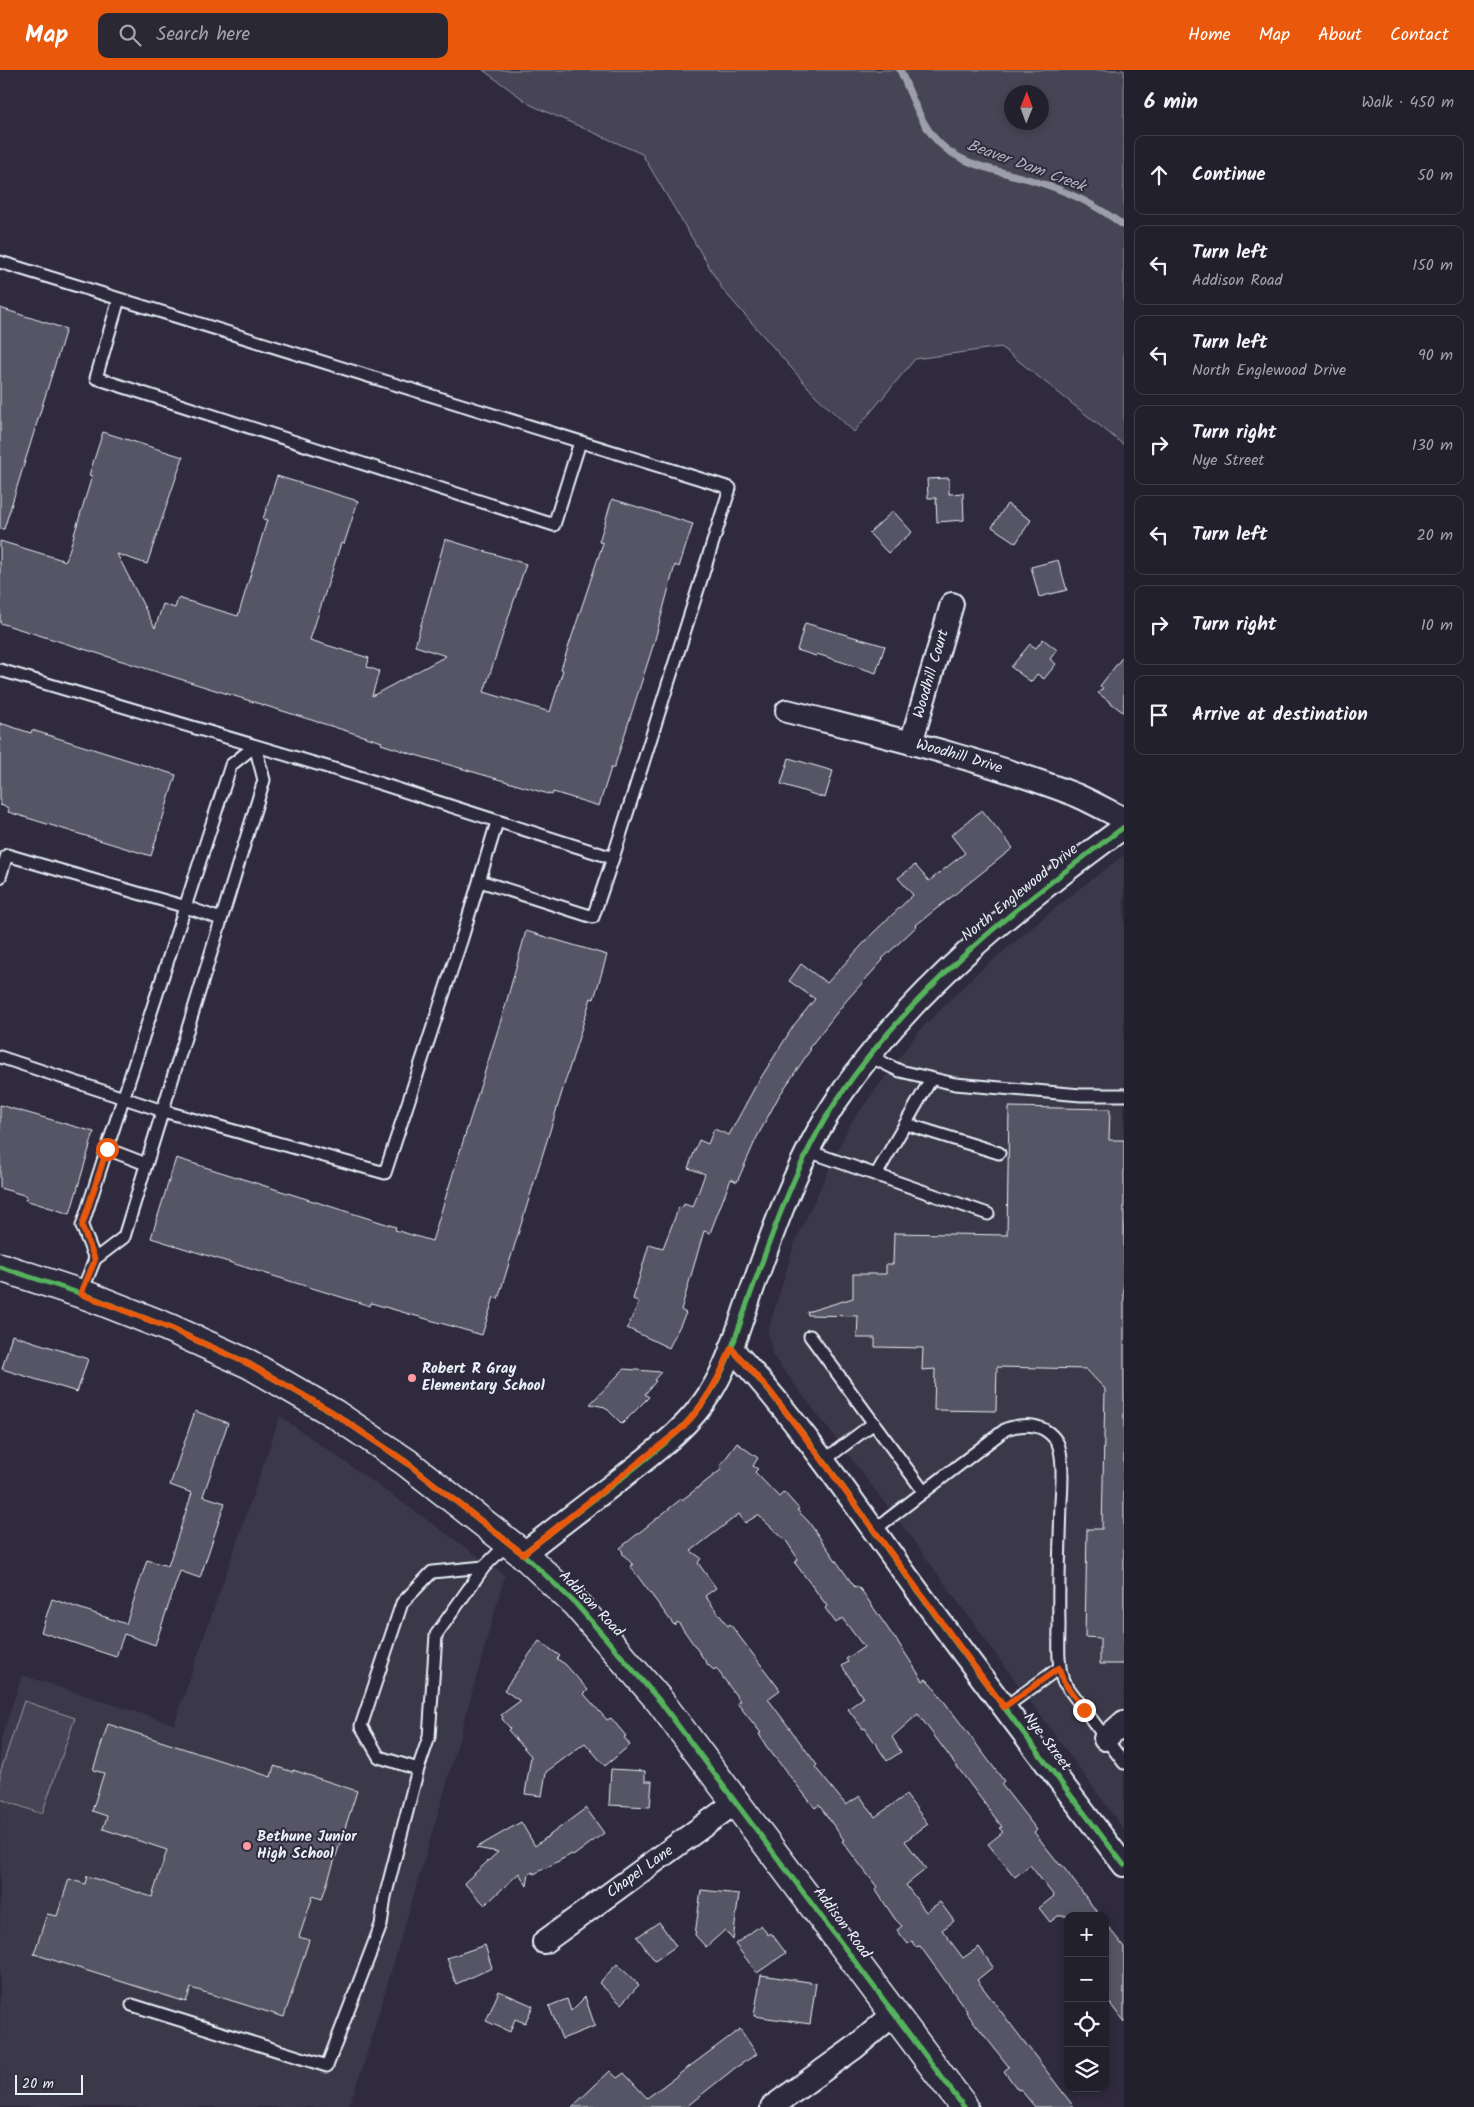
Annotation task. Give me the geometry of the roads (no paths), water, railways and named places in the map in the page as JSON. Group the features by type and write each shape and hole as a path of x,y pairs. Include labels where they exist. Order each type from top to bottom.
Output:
{"street":[{"name":"Woodhill Court","path":"911,743 952,604"},
{"name":"Woodhill Drive","path":"787,711 992,766 1078,796 1124,819"},
{"name":"North Englewood Drive","path":"515,1548 682,1428 696,1413 720,1375 767,1247 808,1151 837,1101 869,1056 900,1018 980,941 1059,875 1124,827"},
{"name":"Addison Road","path":"0,1267 81,1294 167,1327 249,1364 329,1410 406,1462 515,1548 576,1604 620,1652 659,1700 964,2107"},
{"name":"Nye Street","path":"731,1348 769,1390 823,1461 1124,1866"},
{"path":"1105,1739 1124,1722"},
{"name":"Chapel Lane","path":"544,1942 736,1802"},
{"path":"772,2107 854,2048 894,2014"}],"lane":[{"path":"0,262 730,488 593,918 480,881"},
{"path":"119,299 96,378 554,525 580,442"},
{"path":"0,670 344,772 613,858"},
{"path":"95,1260 82,1226 232,766 255,746"},
{"path":"81,1294 95,1260 124,1237 264,780 255,746"},
{"path":"0,1057 163,1111 386,1174 480,881 497,822"},
{"path":"0,877 7,854 221,919"},
{"path":"869,1056 900,1072 955,1084 1081,1094 1124,1095"},
{"path":"876,1175 931,1079"},
{"path":"906,1124 999,1153"},
{"path":"107,1149 146,1164"},
{"path":"808,1151 988,1214"},
{"path":"810,1336 924,1492"},
{"path":"823,1461 874,1423"},
{"path":"874,1530 1006,1429 1021,1424 1031,1425 1048,1432 1057,1443 1062,1485 1058,1600 1059,1668 1063,1681 1124,1763"},
{"path":"132,2005 327,2066 381,1925 385,1897 418,1769 429,1737 436,1635 484,1567 515,1548"},
{"path":"418,1769 378,1757 361,1726 402,1603 432,1572 484,1567"},
{"path":"1004,1707 1059,1668"}],"waterway":[{"name":"Beaver Dam Creek","path":"900,70 924,123 930,133 946,149 965,160 986,168 1028,179 1066,192 1091,204 1124,226"}],"place":[{"name":"Robert R Gray Elementary School","path":"412,1378"},
{"name":"Bethune Junior High School","path":"247,1846"}]}
